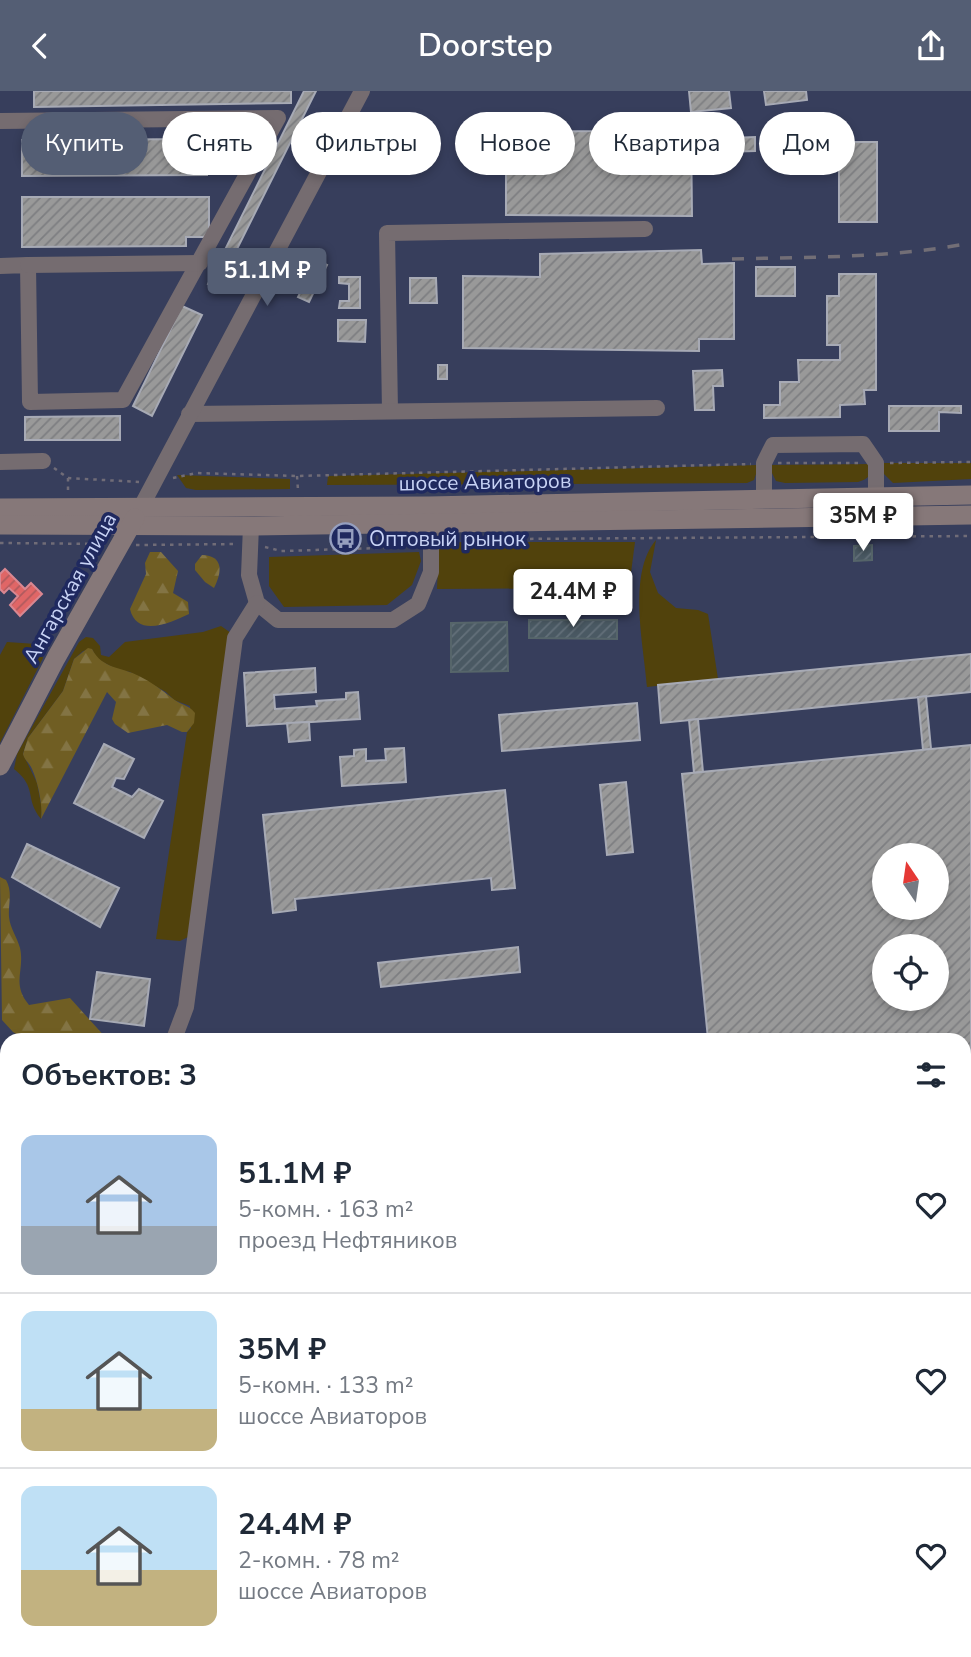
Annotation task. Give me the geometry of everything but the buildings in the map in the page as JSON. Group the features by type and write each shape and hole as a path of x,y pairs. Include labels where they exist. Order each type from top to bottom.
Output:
{"main road":[{"name":"шоссе Авиаторов","path":"0,508 443,506 971,495"},
{"name":"Ангарская улица","path":"0,766 56,658 141,507"},
{"name":"шоссе Авиаторов","path":"0,525 130,526 250,535 449,523 971,516"}],"street":[{"path":"141,507 362,91"},
{"path":"0,121 278,118 124,400 30,402 28,265"},
{"path":"390,411 387,233 645,229"},
{"path":"0,266 200,263"},
{"path":"190,414 657,408"},
{"path":"764,500 764,463 774,445 863,444 876,463 876,497"},
{"path":"0,462 43,461"},
{"path":"250,535 249,575 257,603 278,621 393,621 418,604 431,572 431,544 449,523"},
{"path":"176,1033 186,1007 235,638 257,603"}],"path":[{"path":"43,461 68,478 125,482 155,481 197,473 297,476 764,463 971,462"},
{"path":"297,476 298,492"},
{"path":"0,543 119,545 250,535 281,551 406,548 431,544"},
{"path":"503,539 971,536"}],"shaded area":[{"path":"882,463 971,463 971,479 893,483 882,472"},
{"path":"872,464 869,476 858,482 785,483 776,481 768,465"},
{"path":"759,465 754,480 747,483 327,485 328,476"},
{"path":"177,475 290,479 290,489 196,490 186,488"},
{"path":"656,540 650,572 658,593 676,608 708,614 718,679 647,687 639,611 640,590 647,554"},
{"path":"462,542 635,542 629,588 437,589 439,545"},
{"path":"419,552 421,561 412,585 387,605 284,607 269,586 269,557"},
{"path":"221,626 231,633 190,936 180,941 156,939 187,732 191,728 190,706 174,700 166,692 130,672 118,670 97,659 92,649 83,651 74,659 63,691 28,738 23,754 37,783 41,819 33,805 26,782 14,769 17,754 79,642 86,637 93,638 100,646 101,655 109,657 125,642 203,632"},
{"path":"7,642 36,644 40,647 43,658 0,743 0,655"}],"green space":[{"path":"150,552 161,552 178,571 173,593 188,602 189,614 156,626 140,624 130,609 146,574 145,563"},
{"path":"202,555 218,562 220,571 214,588 195,570 195,564"},
{"path":"88,648 107,664 143,678 190,708 195,713 194,723 187,732 167,725 128,733 112,719 116,702 107,692 41,819 41,801 36,780 23,754 28,738 63,691 74,659"},
{"path":"0,877 6,880 9,889 9,917 21,956 21,990 29,1005 70,998 102,1033 15,1033 2,1020"}],"railway":[{"path":"732,259 912,252 971,243"}],"place":[{"name":"Оптовый рынок","path":"346,539"}]}
